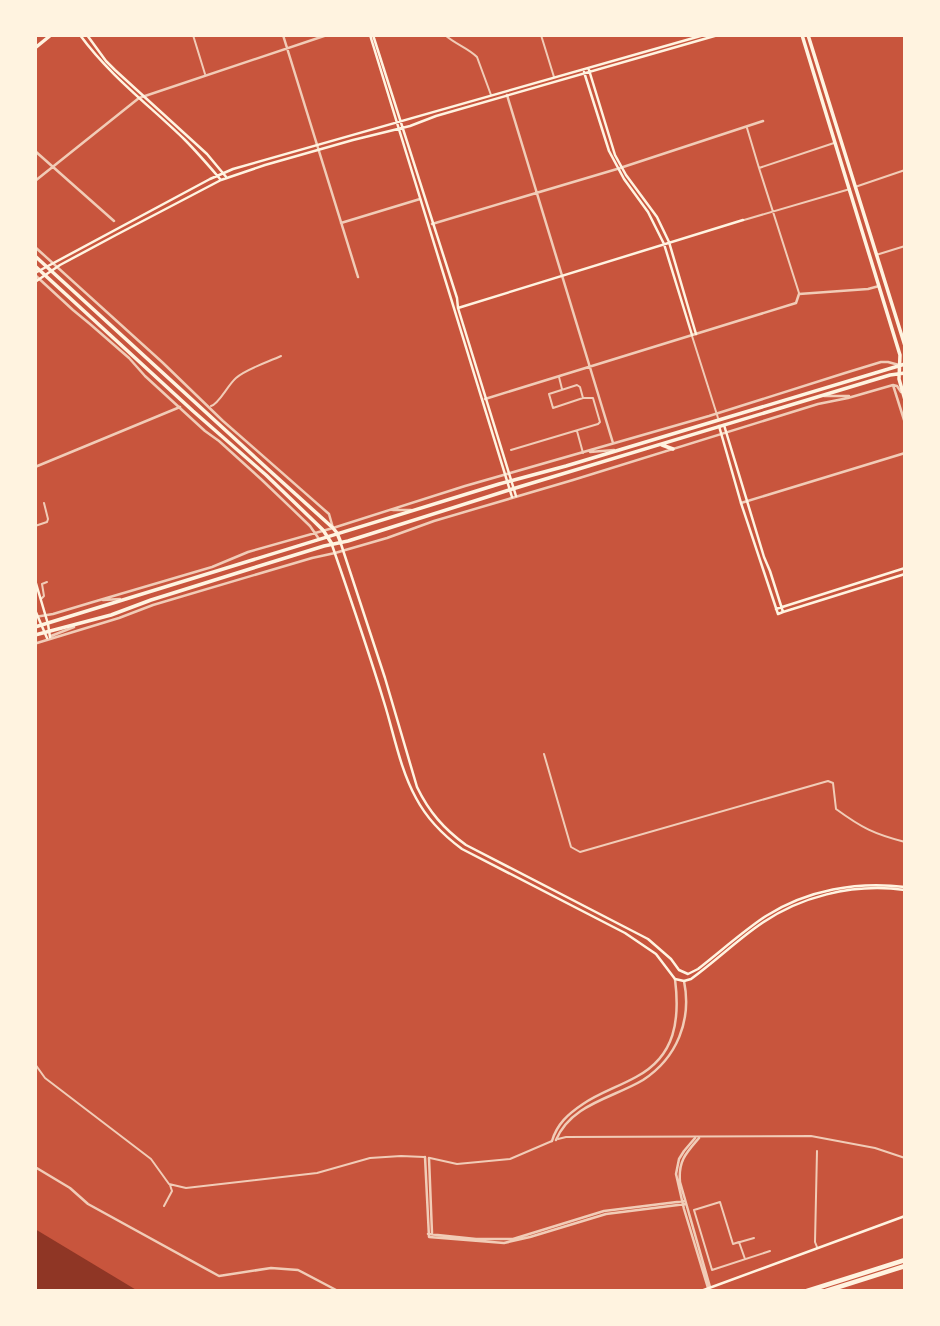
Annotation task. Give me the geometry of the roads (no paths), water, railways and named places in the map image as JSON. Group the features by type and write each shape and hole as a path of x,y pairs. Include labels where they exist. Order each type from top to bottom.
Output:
{"highway":[{"path":"807,1291 905,1260"},
{"path":"826,1291 905,1266"}],"main road":[{"path":"35,48 51,35"},
{"path":"80,35 107,68 207,154 227,178"},
{"path":"87,35 106,61 221,180"},
{"path":"372,35 399,122 403,127 430,225"},
{"path":"35,282 55,266 223,173 423,122 554,78 704,35"},
{"path":"37,273 221,180 265,164 399,122 718,35"},
{"path":"802,35 835,142 876,255 905,346"},
{"path":"808,35 900,355 899,380 904,397"},
{"path":"586,71 619,168 648,212 664,244 694,335"},
{"path":"399,122 398,128 420,199 457,298 456,309 514,497"},
{"path":"619,168 649,204 669,242 694,335"},
{"path":"456,309 743,220"},
{"path":"35,256 333,528 341,543 423,801 433,816 466,845 648,939 671,959 682,973 688,974 765,917 797,900 833,889 855,886 890,885 905,888"},
{"path":"35,266 37,273"},
{"path":"37,273 45,275 115,337 329,536 408,783 417,801 446,838 462,849 642,943 656,954 675,979 684,981 691,979 756,927 790,907 825,894 848,890 905,888"},
{"path":"35,627 905,364"},
{"path":"35,635 48,635 190,588 511,489 890,375 905,373"},
{"path":"722,425 741,503 778,614 905,568"},
{"path":"724,433 783,610"},
{"path":"660,444 673,449"},
{"path":"783,610 905,574"},
{"path":"35,580 46,615 48,635"},
{"path":"35,610 36,617 48,635"},
{"path":"701,1291 905,1216"}],"street":[{"path":"193,35 205,75"},
{"path":"283,35 358,277"},
{"path":"35,181 141,97 327,35"},
{"path":"445,35 477,57 491,96"},
{"path":"541,35 554,78"},
{"path":"506,94 613,444"},
{"path":"430,225 763,121"},
{"path":"484,399 796,303 799,294 746,127"},
{"path":"759,168 835,142"},
{"path":"35,151 114,221"},
{"path":"743,220 905,170"},
{"path":"341,223 420,199"},
{"path":"876,255 905,246"},
{"path":"35,247 223,421 329,514 333,528"},
{"path":"37,273 39,279 252,471 320,539"},
{"path":"799,294 879,286"},
{"path":"99,305 108,322"},
{"path":"122,334 126,331"},
{"path":"694,335 719,419"},
{"path":"115,337 129,358"},
{"path":"209,408 217,404 224,391 239,375 281,356"},
{"path":"36,617 212,567 248,552 881,362 899,365"},
{"path":"559,377 562,390"},
{"path":"511,450 600,422 593,398 583,398 553,408 549,394 577,385 583,398"},
{"path":"893,385 905,423"},
{"path":"36,643 120,618 153,605 411,531 434,521 818,404 893,385 897,386 904,397"},
{"path":"821,397 858,395"},
{"path":"35,467 180,407"},
{"path":"223,421 227,432"},
{"path":"576,430 583,453"},
{"path":"583,453 621,450"},
{"path":"741,503 905,453"},
{"path":"243,454 252,471"},
{"path":"35,526 47,522 44,503"},
{"path":"390,510 417,510"},
{"path":"195,572 219,572"},
{"path":"40,599 44,596 42,584 47,582"},
{"path":"93,602 126,599"},
{"path":"36,643 48,635"},
{"path":"544,754 571,847 580,852 828,781 833,783 836,809 860,827 905,842"},
{"path":"554,1140 561,1122 573,1111 637,1077 661,1055 675,1027 678,1004 675,979"},
{"path":"554,1140 573,1116 643,1079 672,1051 683,1028 686,1005 684,981"},
{"path":"35,1064 45,1078 151,1158 172,1191 164,1206"},
{"path":"169,1184 186,1188 317,1173 370,1158 401,1156 457,1164 510,1159 566,1137 811,1136 875,1147 905,1158"},
{"path":"697,1138 686,1153 679,1171 684,1203 709,1287"},
{"path":"817,1151 817,1248"},
{"path":"427,1158 430,1235 494,1243 513,1242 606,1214 684,1203"},
{"path":"35,1167 70,1188 88,1204 219,1276 271,1268 298,1270 338,1291"},
{"path":"754,1238 733,1244 720,1202 694,1210 712,1270 770,1251"},
{"path":"684,1203 709,1287"},
{"path":"696,1240 703,1238"},
{"path":"739,1242 745,1259"}]}
